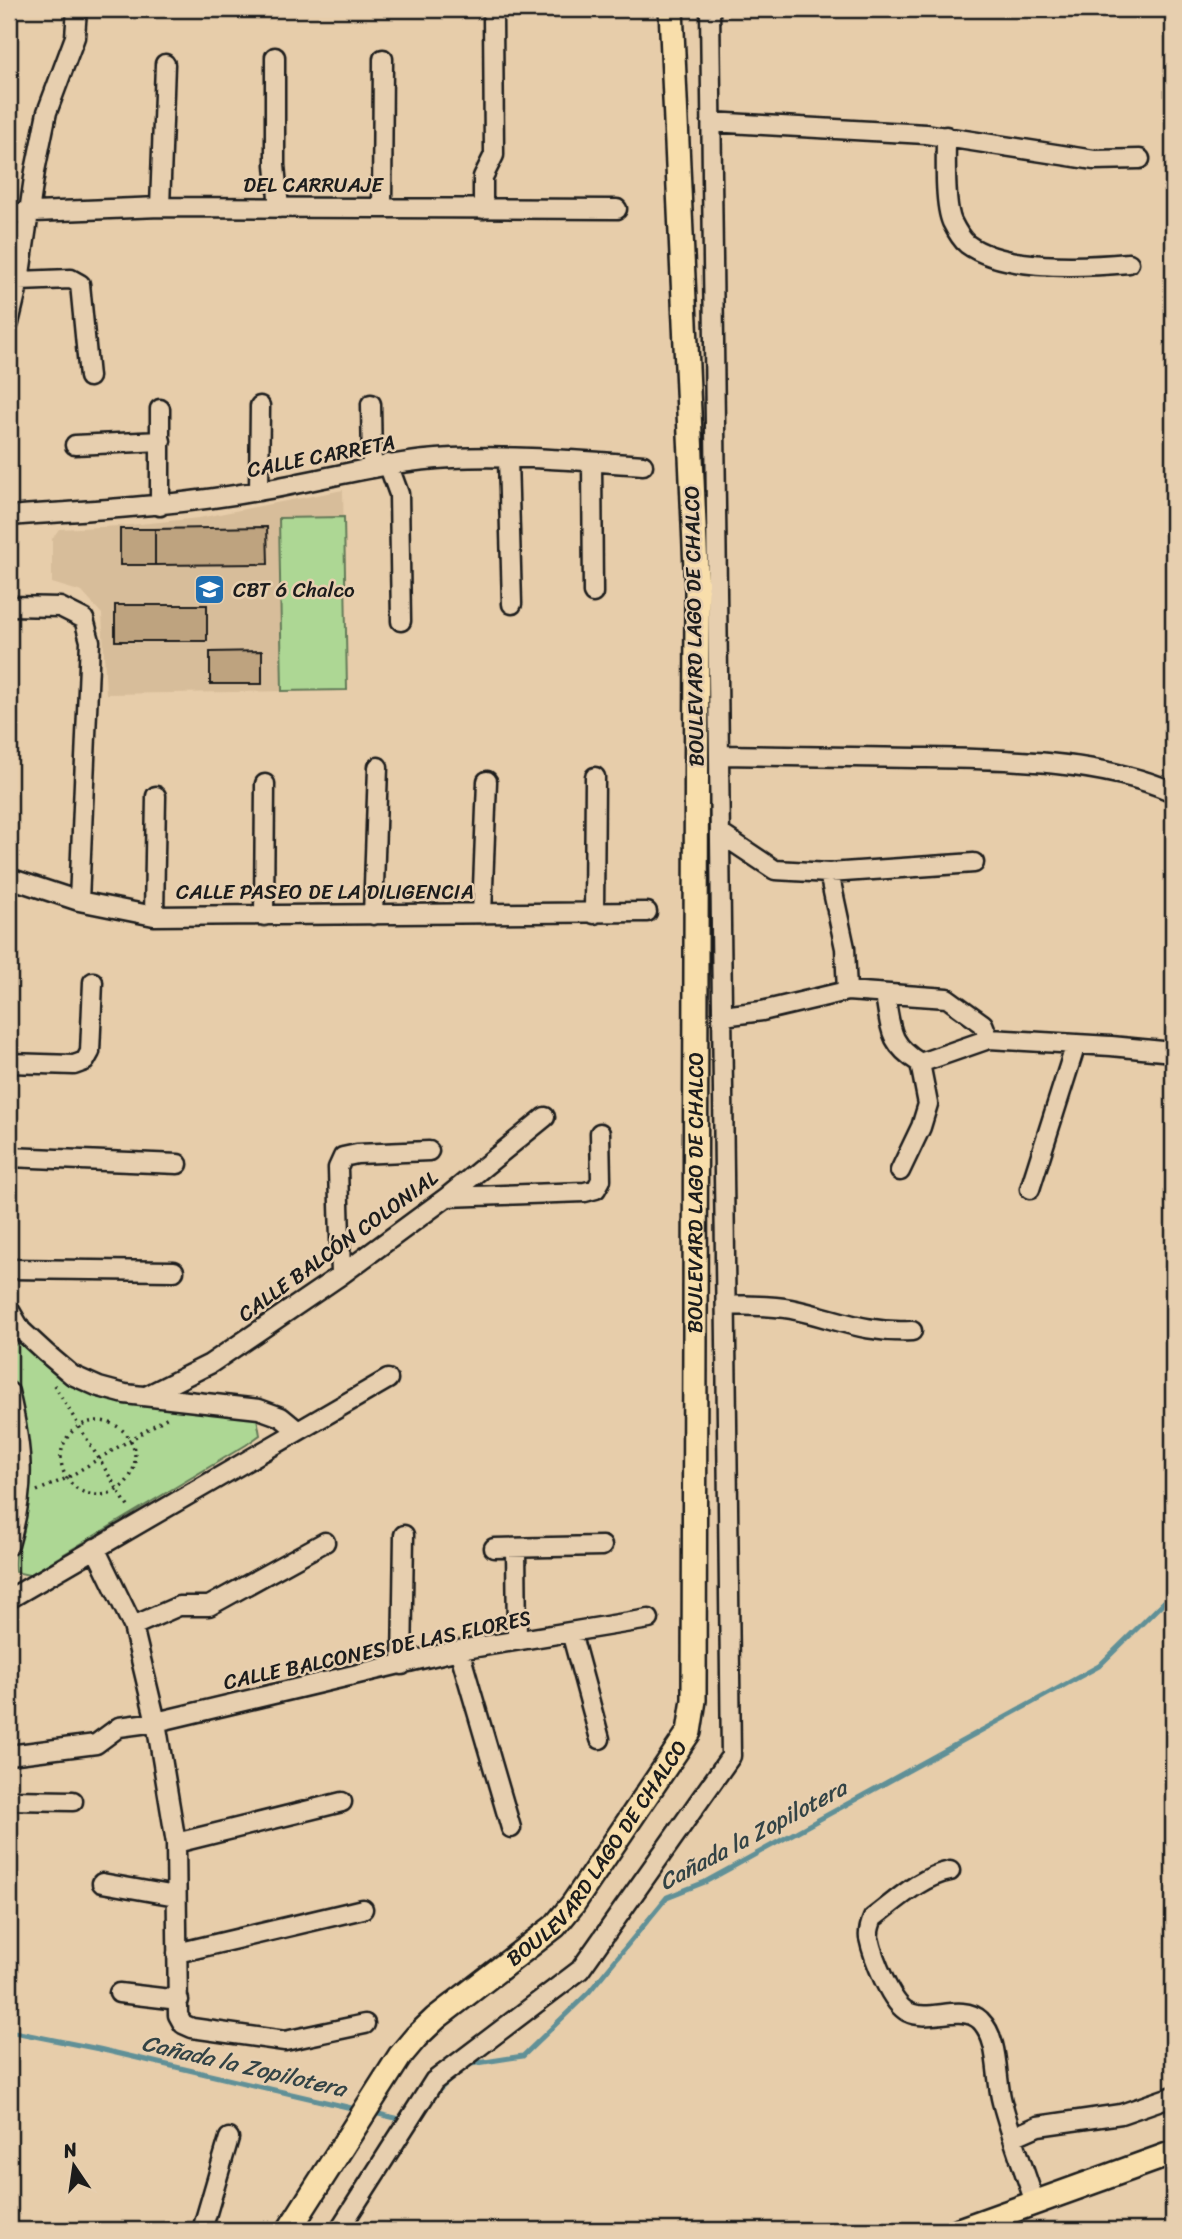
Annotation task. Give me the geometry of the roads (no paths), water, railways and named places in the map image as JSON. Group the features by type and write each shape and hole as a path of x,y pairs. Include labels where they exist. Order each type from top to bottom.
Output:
{"main road":[{"name":"BOULEVARD LAGO DE CHALCO","path":"289,2230 400,2056 436,2018 555,1926 573,1905 689,1732 694,1700 697,591 671,9"},
{"path":"959,2230 1173,2153"}],"street":[{"path":"9,323 19,281 47,112 75,37 77,9"},
{"path":"339,2230 433,2081 580,1970 731,1756 710,9"},
{"path":"483,209 483,177 494,155 493,14"},
{"path":"275,57 275,165 279,208"},
{"path":"382,208 383,58"},
{"path":"160,207 165,64"},
{"path":"712,122 946,136 1094,160 1140,159"},
{"path":"946,136 951,220 965,242 988,255 1033,263 1090,266 1129,263"},
{"name":"DEL CARRUAJE","path":"9,213 160,207 617,209"},
{"path":"19,281 71,279 80,285 89,377"},
{"path":"370,404 380,466 399,494 401,621"},
{"path":"259,491 260,406"},
{"path":"160,409 160,506"},
{"path":"75,445 161,441"},
{"name":"CALLE CARRETA","path":"9,516 160,506 259,491 380,466 451,458 508,458 643,466"},
{"path":"508,458 512,604"},
{"path":"592,462 593,593"},
{"path":"9,606 60,607 84,619 90,641 79,901"},
{"path":"720,755 1015,759 1153,783 1173,792"},
{"path":"373,915 377,767"},
{"path":"594,914 595,777"},
{"path":"482,914 487,781"},
{"path":"264,916 265,784"},
{"path":"154,916 156,796"},
{"path":"721,834 775,870 829,873 974,863"},
{"path":"829,873 845,948 847,991"},
{"name":"CALLE PASEO DE LA DILIGENCIA","path":"9,878 79,901 154,916 647,912"},
{"path":"9,1063 74,1065 85,1061 90,1052 93,982"},
{"path":"723,1016 762,1012 847,991 947,998 983,1024 989,1039"},
{"path":"885,995 892,1035 905,1054 920,1063 928,1104 921,1127 900,1171"},
{"path":"920,1063 989,1039 1173,1052"},
{"path":"1030,1189 1076,1044"},
{"name":"CALLE BALCÓN COLONIAL","path":"146,1396 210,1364 341,1275 447,1197 545,1118"},
{"path":"447,1197 585,1192 596,1189 601,1180 600,1133"},
{"path":"341,1275 338,1168 343,1157 357,1154 429,1152"},
{"path":"9,1157 178,1164"},
{"path":"9,1269 174,1271"},
{"path":"726,1305 787,1308 869,1330 912,1331"},
{"path":"9,1309 15,1332 72,1375 125,1394 258,1409 281,1417 298,1431"},
{"path":"9,1599 388,1379"},
{"path":"9,1392 22,1456 9,1545"},
{"path":"402,1665 404,1535"},
{"path":"133,1626 178,1606 209,1606 325,1542"},
{"path":"494,1549 601,1546"},
{"path":"95,1548 133,1626 156,1722 176,1843 178,2014 183,2024 192,2028 285,2041 365,2024"},
{"path":"516,1548 517,1640"},
{"name":"CALLE BALCONES DE LAS FLORES","path":"9,1755 96,1744 119,1727 156,1722 459,1650 649,1619"},
{"path":"571,1632 600,1739"},
{"path":"459,1650 511,1828"},
{"path":"9,1800 73,1801"},
{"path":"176,1843 342,1802"},
{"path":"950,1871 935,1874 922,1881 873,1918 869,1936 878,1966 892,1995 905,2012 918,2016 967,2012 980,2021 989,2036 996,2060 1001,2100 1035,2203"},
{"path":"102,1883 176,1896"},
{"path":"177,1953 363,1909"},
{"path":"119,1993 179,2000"},
{"path":"1013,2137 1038,2126 1121,2114 1173,2096"},
{"path":"202,2230 229,2138"}],"waterway":[{"name":"Cañada la Zopilotera","path":"465,2065 523,2056 589,1992 667,1897 705,1882 1099,1666 1173,1593"},
{"name":"Cañada la Zopilotera","path":"9,2031 99,2049 360,2110"},
{"name":"Cañada la Zopilotera","path":"435,2094 453,2077"},
{"name":"Cañada la Zopilotera","path":"370,2112 404,2120"}],"place":[{"name":"CBT 6 Chalco","path":"210,590"}]}
